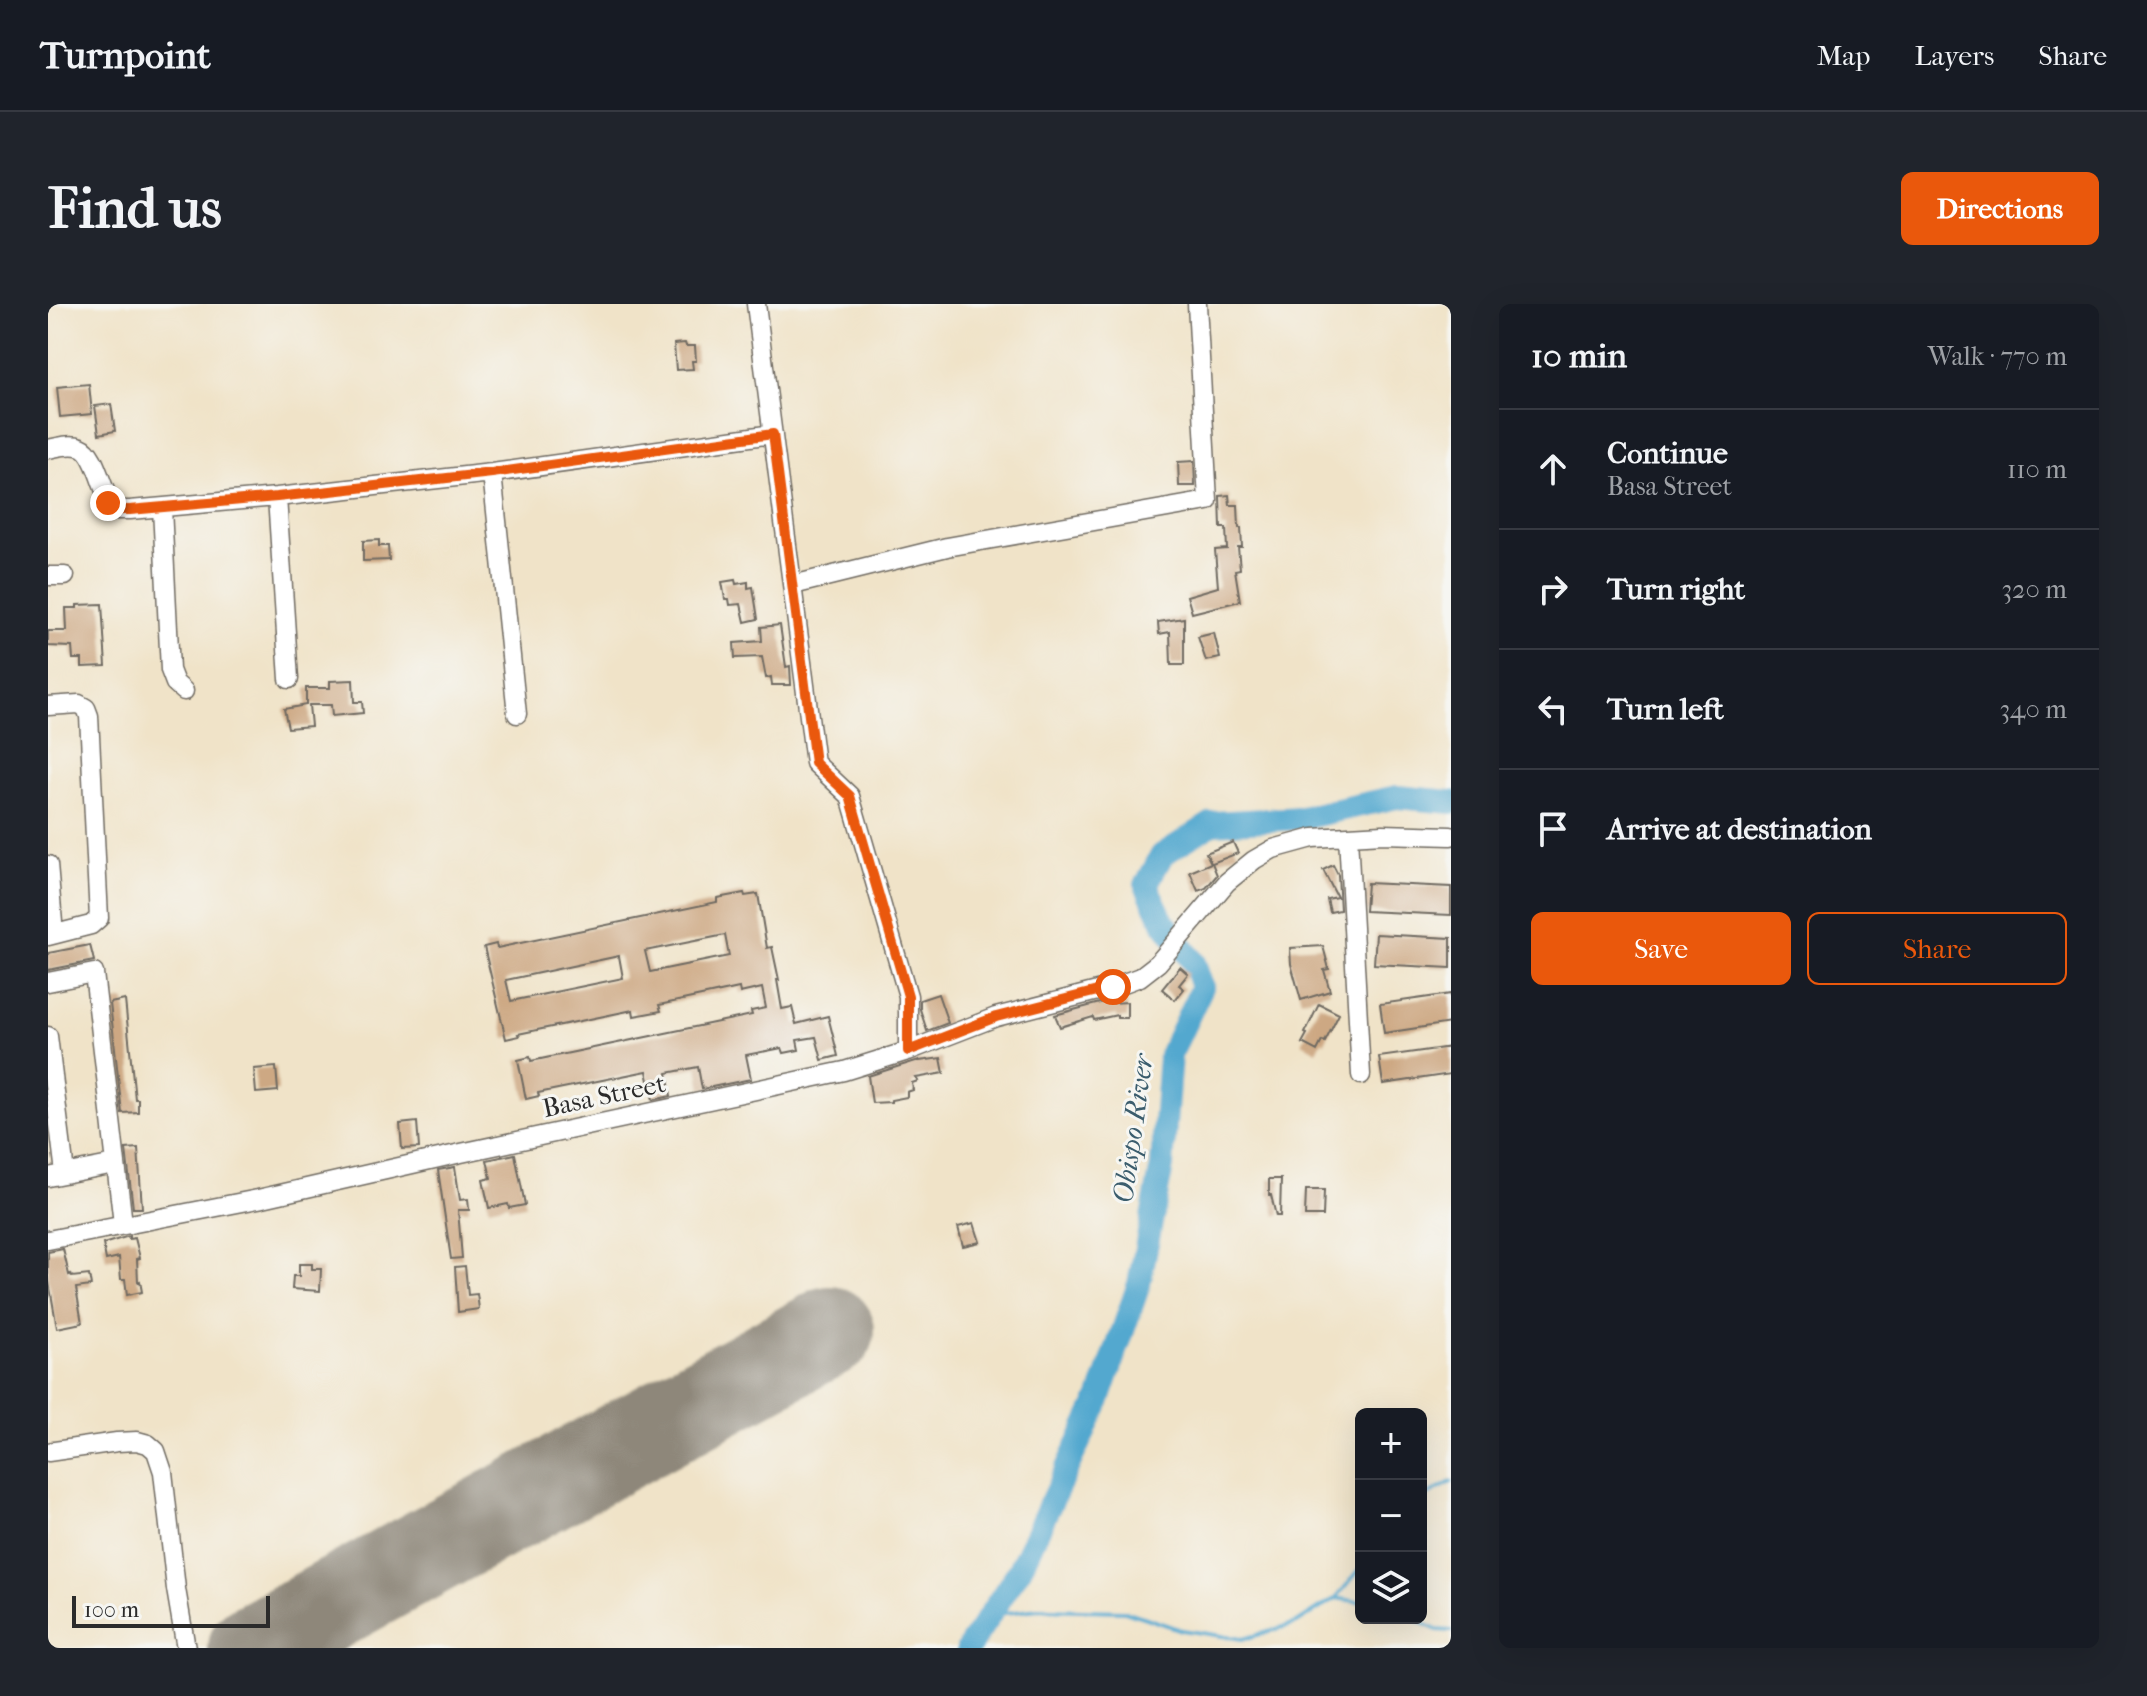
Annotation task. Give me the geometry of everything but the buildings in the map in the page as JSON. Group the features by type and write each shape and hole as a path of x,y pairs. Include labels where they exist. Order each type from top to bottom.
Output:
{"street":[{"path":"756,304 815,763 850,796 908,996 908,1051"},
{"path":"793,585 947,547 1208,501 1197,304"},
{"path":"48,449 81,447 90,453 108,503 115,510 277,497 492,473 773,434"},
{"path":"492,473 517,714"},
{"path":"277,497 289,679"},
{"path":"162,508 170,670 175,683 184,691"},
{"path":"48,706 79,704 86,708 89,716 99,918 91,925 51,935 48,865"},
{"name":"Basa Street","path":"48,1240 258,1199 844,1071 908,1051 996,1017 1113,987 1140,977 1158,963 1227,882 1273,849 1313,838 1383,834 1451,836"},
{"path":"1348,836 1361,1075"},
{"path":"48,982 94,973 123,1224"},
{"path":"48,1036 56,1175 115,1164"},
{"path":"48,1452 137,1441 148,1444 156,1451 163,1472 186,1648"}],"waterway":[{"name":"Obispo River","path":"968,1648 1020,1569 1100,1397 1139,1284 1162,1166 1170,1055 1202,987 1194,963 1163,921 1146,885 1162,855 1212,823 1302,818 1397,797 1451,802"},
{"path":"1427,1496 1451,1482"},
{"path":"1336,1598 1355,1575"},
{"path":"990,1615 1038,1609 1125,1611 1181,1630 1243,1639 1297,1623 1336,1598 1355,1601"},
{"path":"1424,1624 1437,1630 1451,1631"}],"runway":[{"path":"253,1648 830,1331"}],"route":[{"path":"108,503 115,510 130,510 277,497 492,473 773,434 815,763 850,796 908,996 908,1051 996,1017 1113,987"}]}
